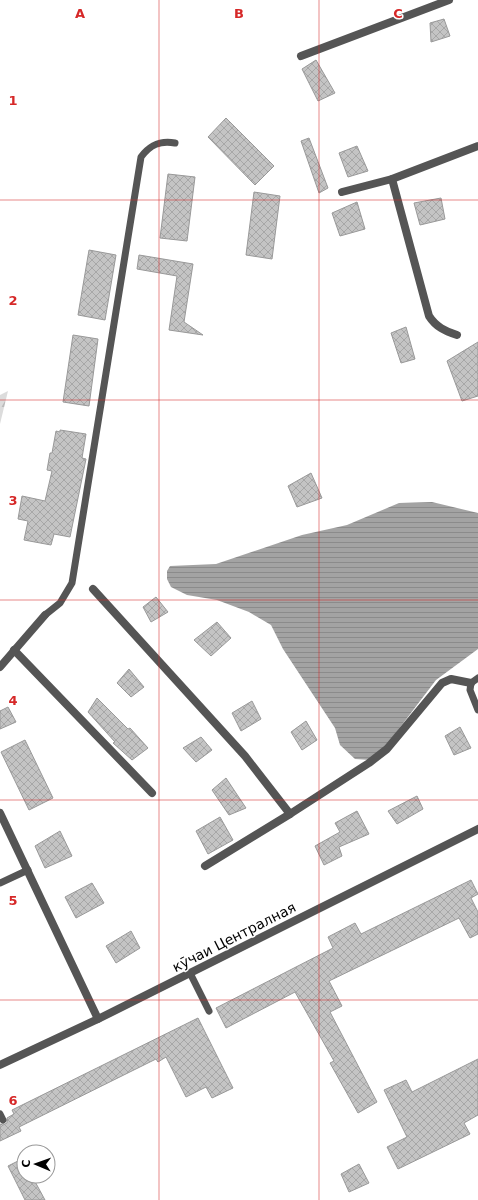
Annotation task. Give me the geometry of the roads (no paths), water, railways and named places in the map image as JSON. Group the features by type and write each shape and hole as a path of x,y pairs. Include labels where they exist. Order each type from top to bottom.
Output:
{"street":[{"path":"302,56 449,0"},
{"path":"342,192 392,178 478,146"},
{"path":"392,178 429,316 433,323 442,329 457,335"},
{"path":"93,589 245,756 290,814"},
{"path":"0,667 46,615"},
{"path":"14,650 152,793"},
{"path":"205,866 369,763 386,749 442,683 451,679 471,683"},
{"path":"0,813 98,1019"},
{"name":"кӯчаи Централная","path":"0,1065 98,1019 478,829"}],"lane":[{"path":"46,615 60,603 72,583 141,158 146,151 159,142 175,143"},
{"path":"478,678 471,683 470,690 478,710"},
{"path":"0,884 28,870"},
{"path":"190,973 209,1011"}]}
